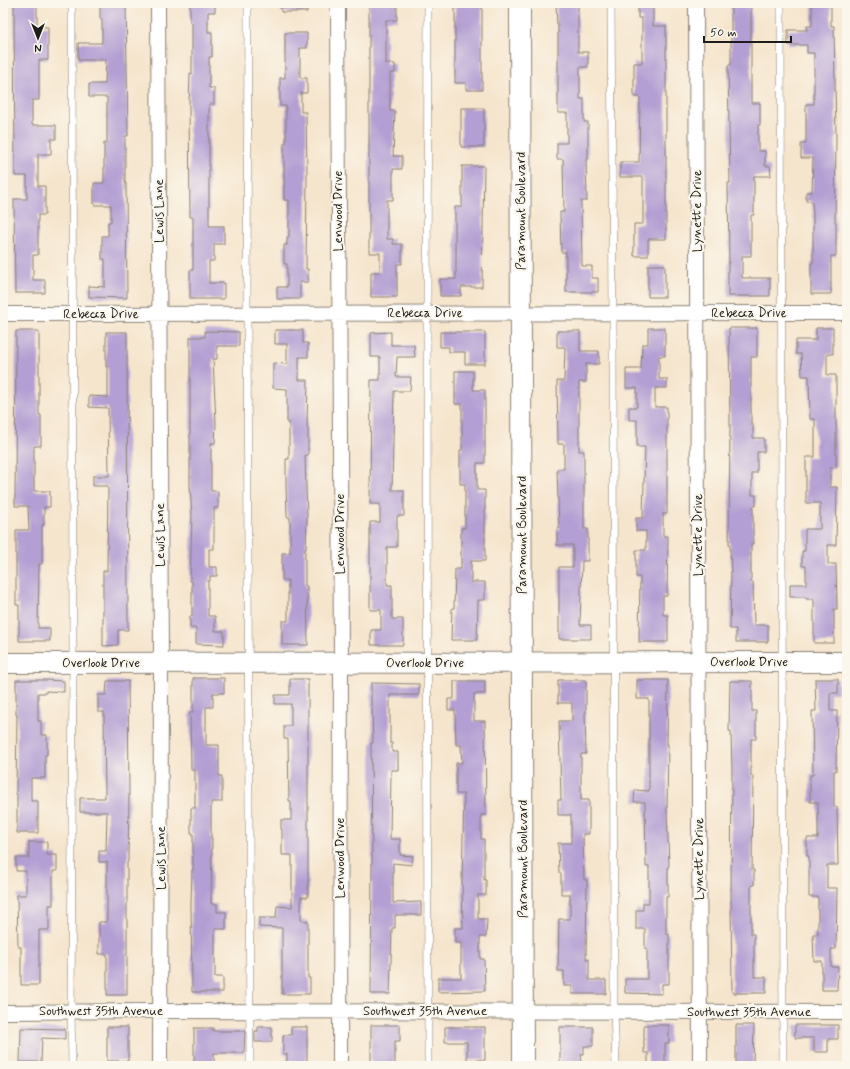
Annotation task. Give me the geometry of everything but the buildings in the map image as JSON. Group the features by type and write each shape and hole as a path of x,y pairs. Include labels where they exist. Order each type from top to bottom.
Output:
{"main road":[{"name":"Paramount Boulevard","path":"520,3 523,1066"},
{"name":"Overlook Drive","path":"3,663 847,662"}],"street":[{"name":"Lewis Lane","path":"158,3 161,663 160,1066"},
{"name":"Lenwood Drive","path":"338,3 338,313 341,663 340,1066"},
{"name":"Lynette Drive","path":"696,3 700,1066"},
{"name":"Rebecca Drive","path":"3,314 847,313"},
{"name":"Southwest 35th Avenue","path":"3,1012 847,1012"}],"lane":[{"path":"72,3 72,1066"},
{"path":"248,3 247,313 250,1066"},
{"path":"428,3 426,313 428,1066"},
{"path":"611,3 614,1012 616,1066"},
{"path":"781,3 783,1066"}]}
